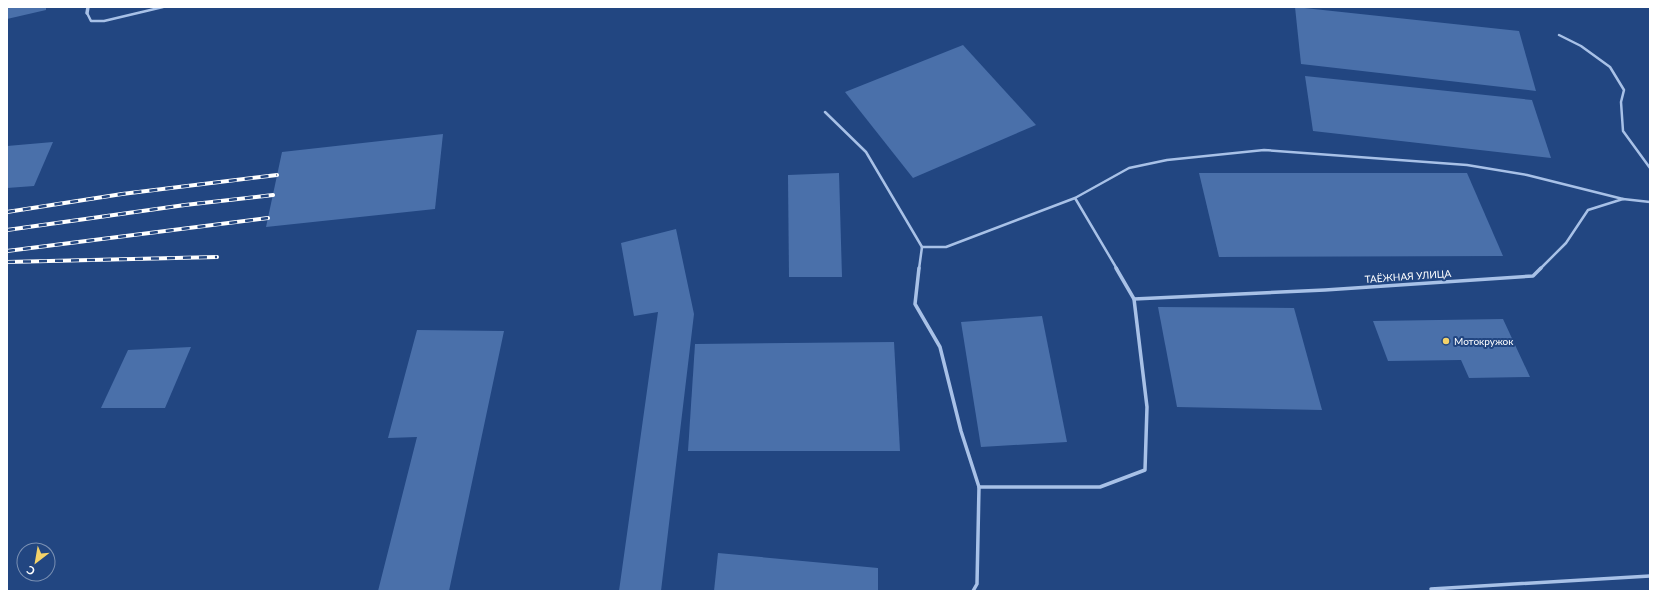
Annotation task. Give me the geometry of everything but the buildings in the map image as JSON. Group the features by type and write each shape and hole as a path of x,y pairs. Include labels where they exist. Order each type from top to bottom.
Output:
{"street":[{"path":"88,7 88,13"}],"lane":[{"path":"88,13 91,21 104,21 163,7"},
{"path":"1559,35 1581,46 1610,67 1624,90 1621,102 1623,131 1650,168"},
{"path":"825,112 866,152 922,247 915,304 940,347 961,431 979,487 977,584 973,591"},
{"path":"922,247 946,247 1075,198 1129,168 1167,160 1264,150 1467,165 1527,175 1623,198"},
{"path":"979,487 1100,488 1144,470 1147,406 1134,299 1075,198"},
{"name":"ТАЁЖНАЯ УЛИЦА","path":"1134,299 1325,290 1533,276 1566,243 1588,210 1623,198 1650,202"},
{"path":"1431,589 1650,576"}],"railway":[{"path":"7,212 122,194 277,175"},
{"path":"7,230 185,205 273,195"},
{"path":"7,251 268,218"},
{"path":"7,262 217,257"}],"place":[{"name":"Мотокружок","path":"1446,341"}]}
